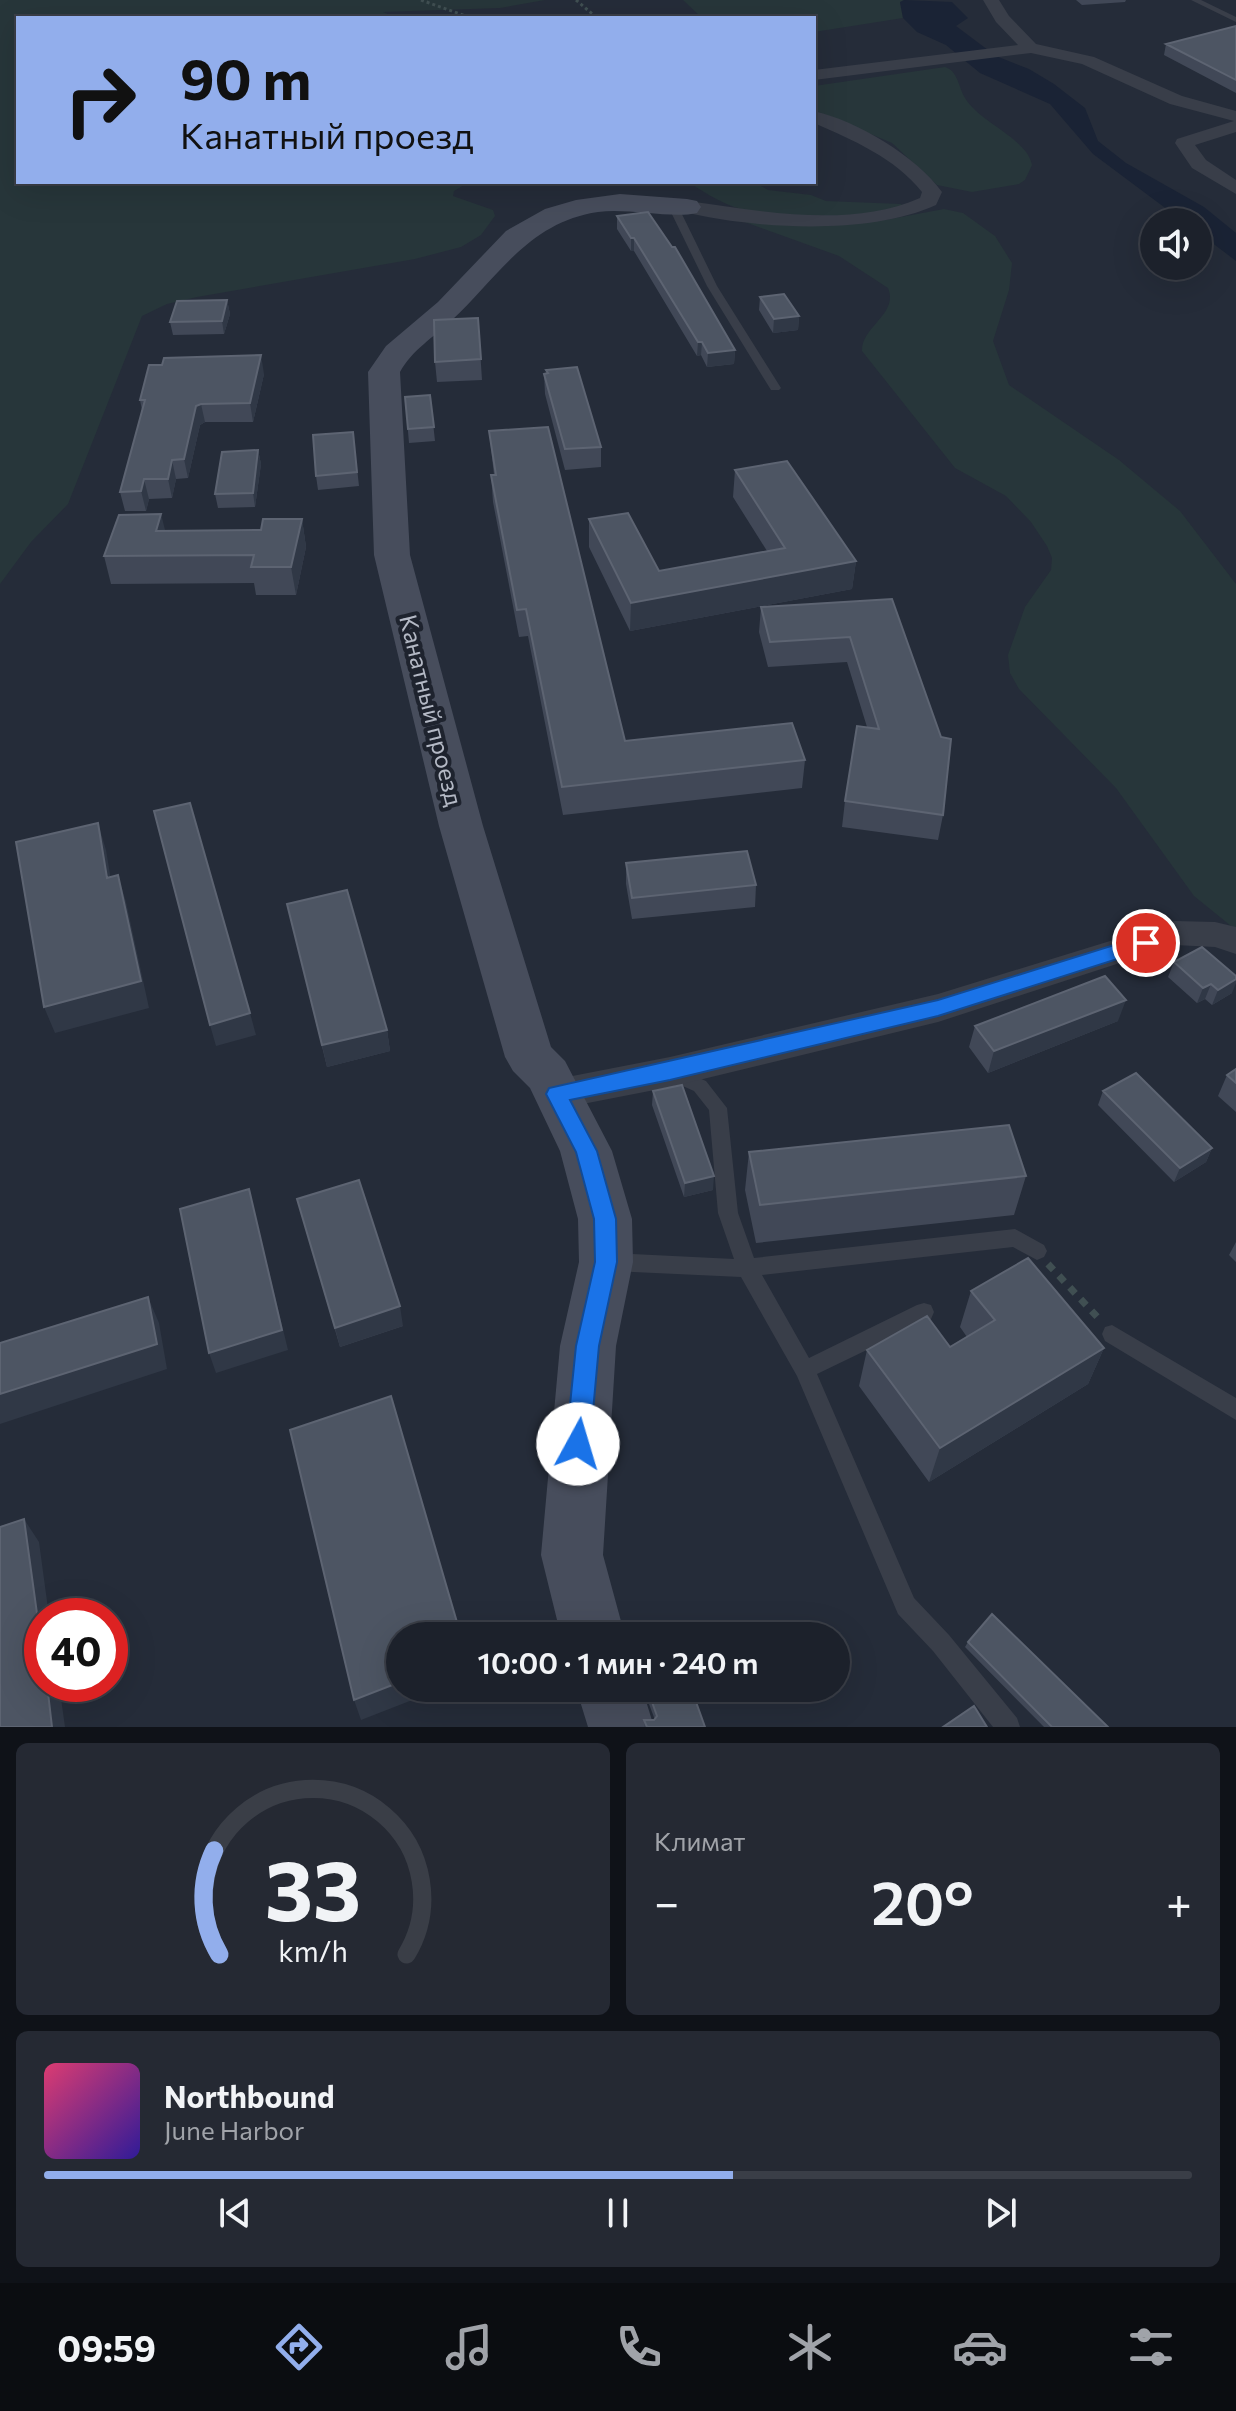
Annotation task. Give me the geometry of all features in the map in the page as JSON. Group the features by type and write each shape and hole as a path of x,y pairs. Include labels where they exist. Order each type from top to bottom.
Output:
{"street":[{"path":"991,0 1002,19 1031,48"},
{"path":"816,75 1031,48 1078,55 1180,101 1236,116"},
{"name":"Канатный проезд","path":"589,1622 572,1555 588,1346 606,1262 605,1219 586,1151 548,1075 530,1057 461,826 392,555 384,372 399,347 427,328 495,257 535,223 555,214 607,202 679,206 757,216 837,218 896,214 916,209 929,201 932,192 927,184 903,165 880,148 816,117"},
{"path":"1236,126 1184,143 1199,164 1236,188"},
{"path":"557,1094 670,1072 938,1008 1175,933 1201,933 1236,941"},
{"path":"613,1702 621,1727"}],"lane":[{"path":"1195,0 1236,20"},
{"path":"679,206 712,286 775,388"},
{"path":"670,1072 700,1086 718,1108 728,1213 747,1268 805,1370 906,1606 941,1643 1008,1727"},
{"path":"606,1262 747,1268 1015,1238 1037,1251"},
{"path":"805,1370 924,1312"},
{"path":"1112,1334 1236,1410"}],"path":[{"path":"421,0 465,16"},
{"path":"576,0 595,16"},
{"path":"1037,1251 1112,1334"}],"shaded area":[{"path":"0,0 545,0 500,8 383,12 392,16 16,16 16,184 466,184 454,191 453,196 493,210 495,216 481,235 461,247 415,259 197,297 167,304 142,316 68,504 31,542 0,584"},
{"path":"683,0 904,0 900,3 903,18 816,32 816,16 700,16"},
{"path":"945,67 955,75 972,107 1022,147 1032,165 1025,180 1019,184 972,192 937,185 892,143 816,111 816,86"},
{"path":"691,184 758,184 768,190 811,195 826,201 901,204 904,208 827,217 787,216 749,211 717,200"},
{"path":"944,209 963,213 995,236 1012,263 1009,290 993,341 1009,385 1119,460 1180,511 1236,584 1236,930 1194,896 1116,788 1019,689 1010,673 1008,655 1025,607 1051,570 1052,558 1031,522 1006,496 955,468 862,351 863,342 888,305 888,288 839,256 742,221 885,220"}],"water":[{"path":"900,2 952,2 968,18 956,26 996,56 1029,69 1054,84 1085,108 1098,141 1126,163 1205,208 1165,208 1093,154 1050,104 980,73 946,45 917,32 903,18"},
{"path":"1212,214 1236,233 1236,261 1212,243"}],"building":[{"path":"1236,26 1236,80 1166,44"},
{"path":"648,212 675,247 735,350 708,353 702,342 698,342 634,238 617,216"},
{"path":"784,294 799,316 774,319 760,297"},
{"path":"227,300 222,321 170,322 177,301"},
{"path":"478,318 481,359 435,362 434,320"},
{"path":"261,355 250,403 196,406 184,459 172,460 168,479 144,479 141,491 120,492 145,400 140,400 149,365 162,365 164,358"},
{"path":"577,367 601,447 565,449 544,374 548,373 546,370"},
{"path":"430,395 434,427 408,429 405,397"},
{"path":"548,427 625,741 792,723 805,760 562,787 526,609 517,610 491,475 496,475 489,431"},
{"path":"353,432 357,472 316,476 313,435"},
{"path":"258,450 253,493 215,494 222,452"},
{"path":"787,461 856,561 631,603 589,519 628,513 659,571 785,548 735,470"},
{"path":"161,514 156,531 261,530 263,519 302,519 291,567 251,567 254,555 104,556 119,515"},
{"path":"892,599 941,737 951,739 943,815 845,801 857,726 879,729 850,637 770,642 761,607"},
{"path":"190,803 250,1013 210,1025 154,811"},
{"path":"98,823 107,878 118,875 141,981 44,1007 16,842"},
{"path":"747,851 756,885 632,898 626,863"},
{"path":"347,890 387,1030 322,1045 287,904"},
{"path":"1202,947 1236,979 1218,990 1211,984 1203,988 1174,962"},
{"path":"1105,976 1126,1000 994,1051 975,1026"},
{"path":"1236,1069 1236,1083 1227,1075"},
{"path":"1136,1073 1212,1148 1180,1168 1103,1091"},
{"path":"682,1085 714,1176 685,1183 653,1091"},
{"path":"1009,1125 1026,1176 760,1205 749,1152"},
{"path":"359,1180 400,1306 335,1328 297,1199"},
{"path":"249,1189 282,1330 209,1353 180,1209"},
{"path":"1028,1258 1104,1348 940,1448 867,1350 927,1316 950,1347 995,1320 971,1291"},
{"path":"148,1297 157,1344 0,1394 0,1343"},
{"path":"391,1396 457,1622 386,1622 386,1687 354,1700 290,1430"},
{"path":"24,1519 35,1598 24,1598 24,1702 49,1702 52,1727 0,1727 0,1527"},
{"path":"992,1614 1108,1727 1052,1727 968,1642"},
{"path":"652,1702 696,1702 705,1727 647,1727 644,1720 654,1720 657,1716"},
{"path":"974,1706 987,1727 943,1727"}],"route":[{"path":"578,1444 588,1346 606,1262 605,1219 586,1151 557,1094 670,1072 938,1008 1146,943"}]}
